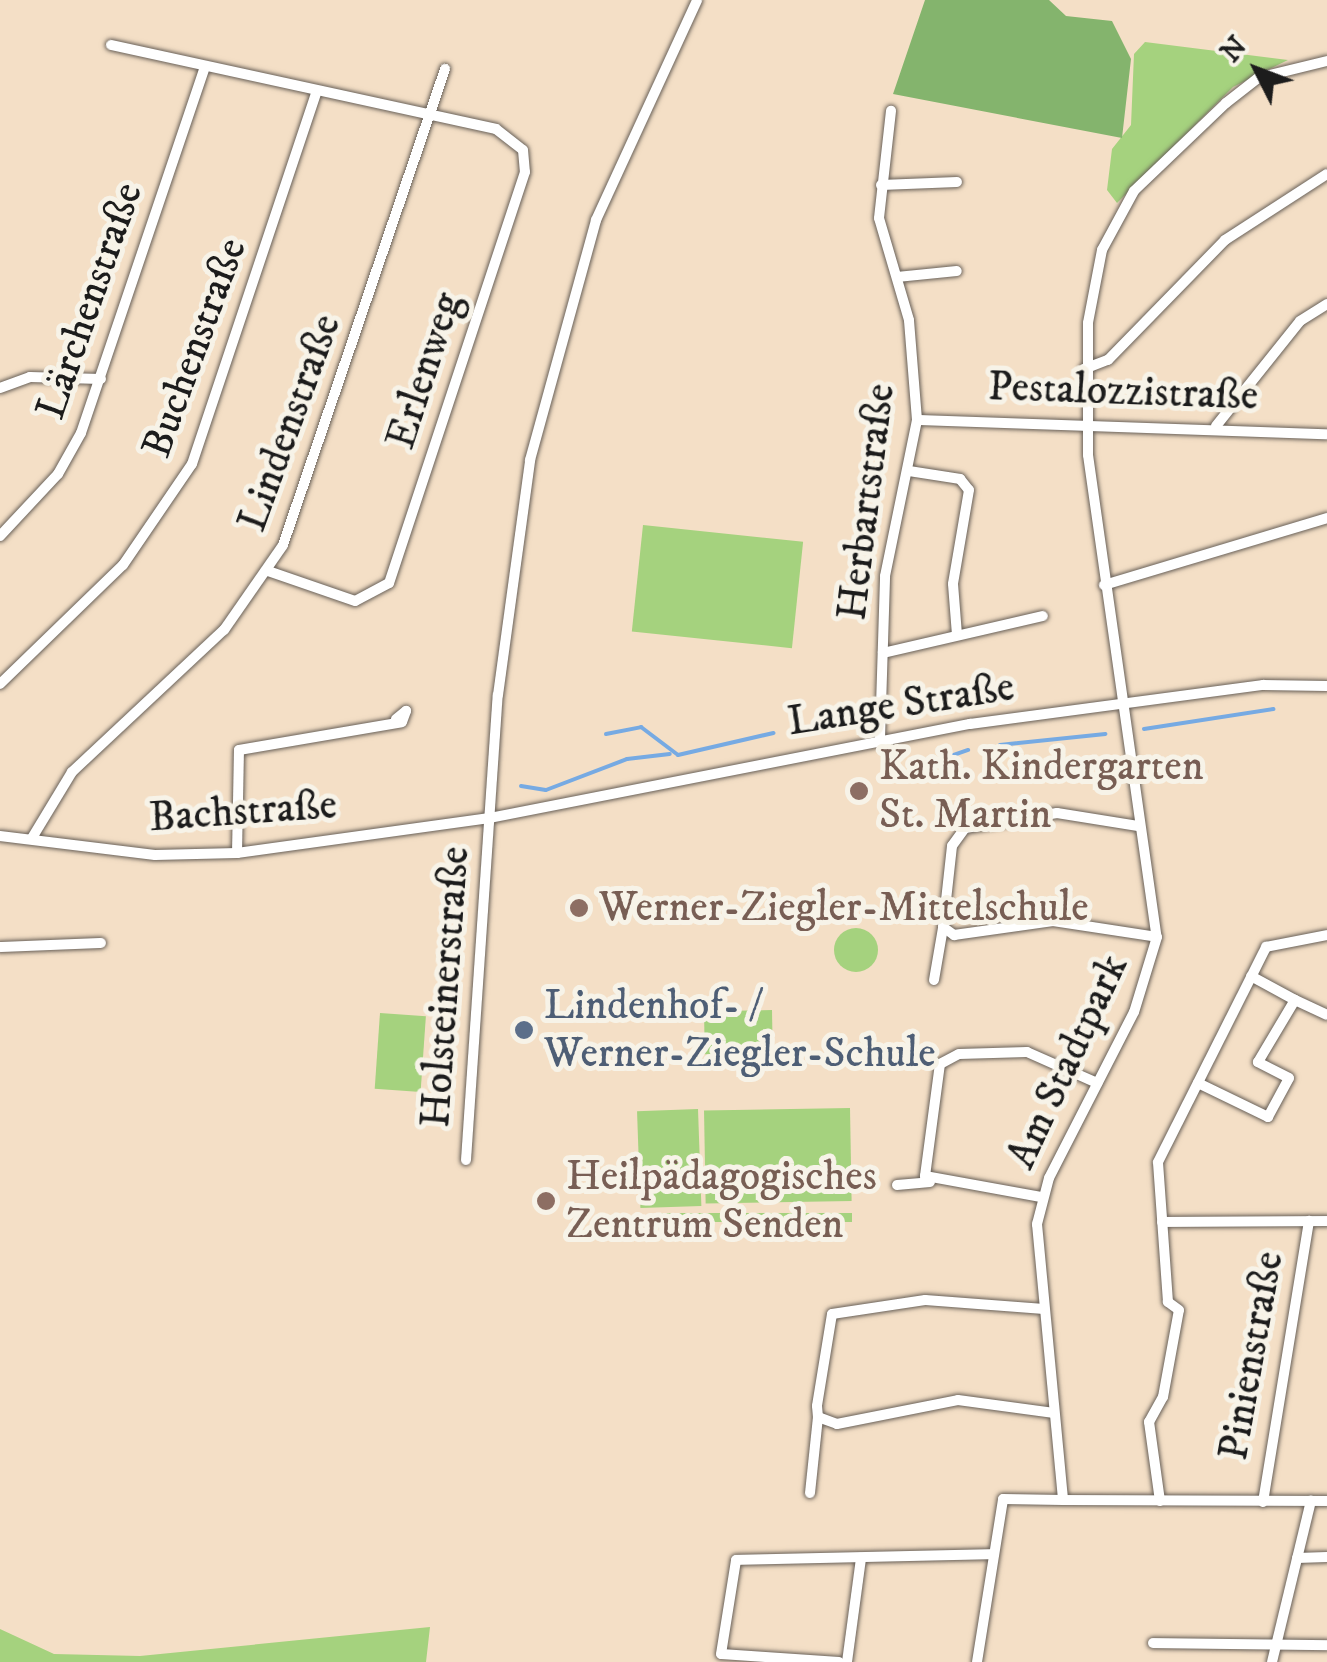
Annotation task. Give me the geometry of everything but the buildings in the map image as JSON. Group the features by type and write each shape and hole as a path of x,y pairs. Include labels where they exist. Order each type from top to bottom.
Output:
{"street":[{"name":"Holsteinerstraße","path":"466,1160 490,818 517,529 562,326 620,161 697,0"},
{"name":"Erlenweg","path":"111,45 508,133 526,166 393,575 374,597 354,601 268,571"},
{"name":"Am Stadtpark","path":"1063,1500 1044,1308 1041,1197 1140,1000 1157,937 1119,706 1085,418 1084,369 1102,250 1134,190 1258,78 1327,61"},
{"name":"Lärchenstraße","path":"0,536 58,474 101,379 205,67"},
{"name":"Lindenstraße","path":"32,838 91,750 219,635 268,571 314,472 445,69"},
{"name":"Buchenstraße","path":"0,684 123,565 190,468 316,91"},
{"name":"Herbartstraße","path":"880,738 885,576 916,420 896,276 879,218 890,111"},
{"path":"1084,369 1108,360 1226,240 1327,174"},
{"path":"881,185 957,182"},
{"path":"896,276 957,270"},
{"path":"1216,426 1300,321 1327,304"},
{"path":"0,388 30,377 101,379"},
{"name":"Pestalozzistraße","path":"916,420 1085,418 1327,434"},
{"path":"908,471 960,479 969,490 953,584 957,635"},
{"path":"1104,585 1327,518"},
{"path":"883,653 1043,616"},
{"name":"Lange Straße","path":"490,818 880,738 1263,685 1327,686"},
{"path":"237,853 239,750 396,719"},
{"path":"934,980 952,846 965,828 1057,813 1138,826"},
{"name":"Bachstraße","path":"0,836 156,854 237,853 490,818"},
{"path":"943,927 954,935 1053,921 1157,937"},
{"path":"1160,1501 1149,1422 1164,1396 1179,1310 1168,1302 1158,1162 1271,942 1327,935"},
{"path":"0,947 101,944"},
{"path":"1251,976 1327,1015"},
{"path":"1198,1082 1268,1117 1288,1078 1258,1062 1295,1000"},
{"path":"930,1182 924,1162 948,1058 1026,1052 1097,1083"},
{"path":"897,1184 930,1182 1041,1197"},
{"path":"1162,1222 1327,1220"},
{"name":"Pinienstraße","path":"1263,1502 1309,1221"},
{"path":"810,1493 832,1314 925,1300 1044,1308"},
{"path":"818,1417 837,1424 958,1400 1054,1413"},
{"path":"977,1662 1006,1496 1063,1500 1327,1501"},
{"path":"1272,1662 1311,1502"},
{"path":"839,1662 720,1658 736,1560 994,1554"},
{"path":"1297,1558 1327,1557"},
{"path":"847,1662 861,1558"},
{"path":"1153,1642 1327,1645"}],"green space":[{"path":"925,0 1049,0 1066,16 1112,21 1131,59 1122,138 893,94"},
{"path":"1145,42 1288,60 1233,87 1117,203 1107,190 1112,149 1131,125 1134,54"},
{"path":"643,525 803,542 792,648 632,631"},
{"path":"856,928 871,935 878,950 871,965 856,972 841,965 834,950 841,935"},
{"path":"772,1010 773,1053 705,1054 704,1011"},
{"path":"380,1013 426,1016 421,1092 375,1089"},
{"path":"850,1108 852,1201 706,1204 704,1111"},
{"path":"698,1109 701,1206 640,1208 637,1111"},
{"path":"656,1213 852,1213 852,1222 656,1222"},
{"path":"430,1627 426,1662 0,1662 0,1629 54,1654 140,1656"}],"waterway":[{"path":"1144,729 1273,709"},
{"path":"606,734 641,727 678,755 773,733"},
{"path":"1000,745 1105,734"},
{"path":"919,767 968,750"},
{"path":"521,786 546,790 627,759 670,754"}],"place":[{"name":"Kath. Kindergarten St. Martin","path":"859,791"},
{"name":"Werner-Ziegler-Mittelschule","path":"579,908"},
{"name":"Lindenhof- / Werner-Ziegler-Schule","path":"524,1030"},
{"name":"Heilpädagogisches Zentrum Senden","path":"546,1201"}]}
